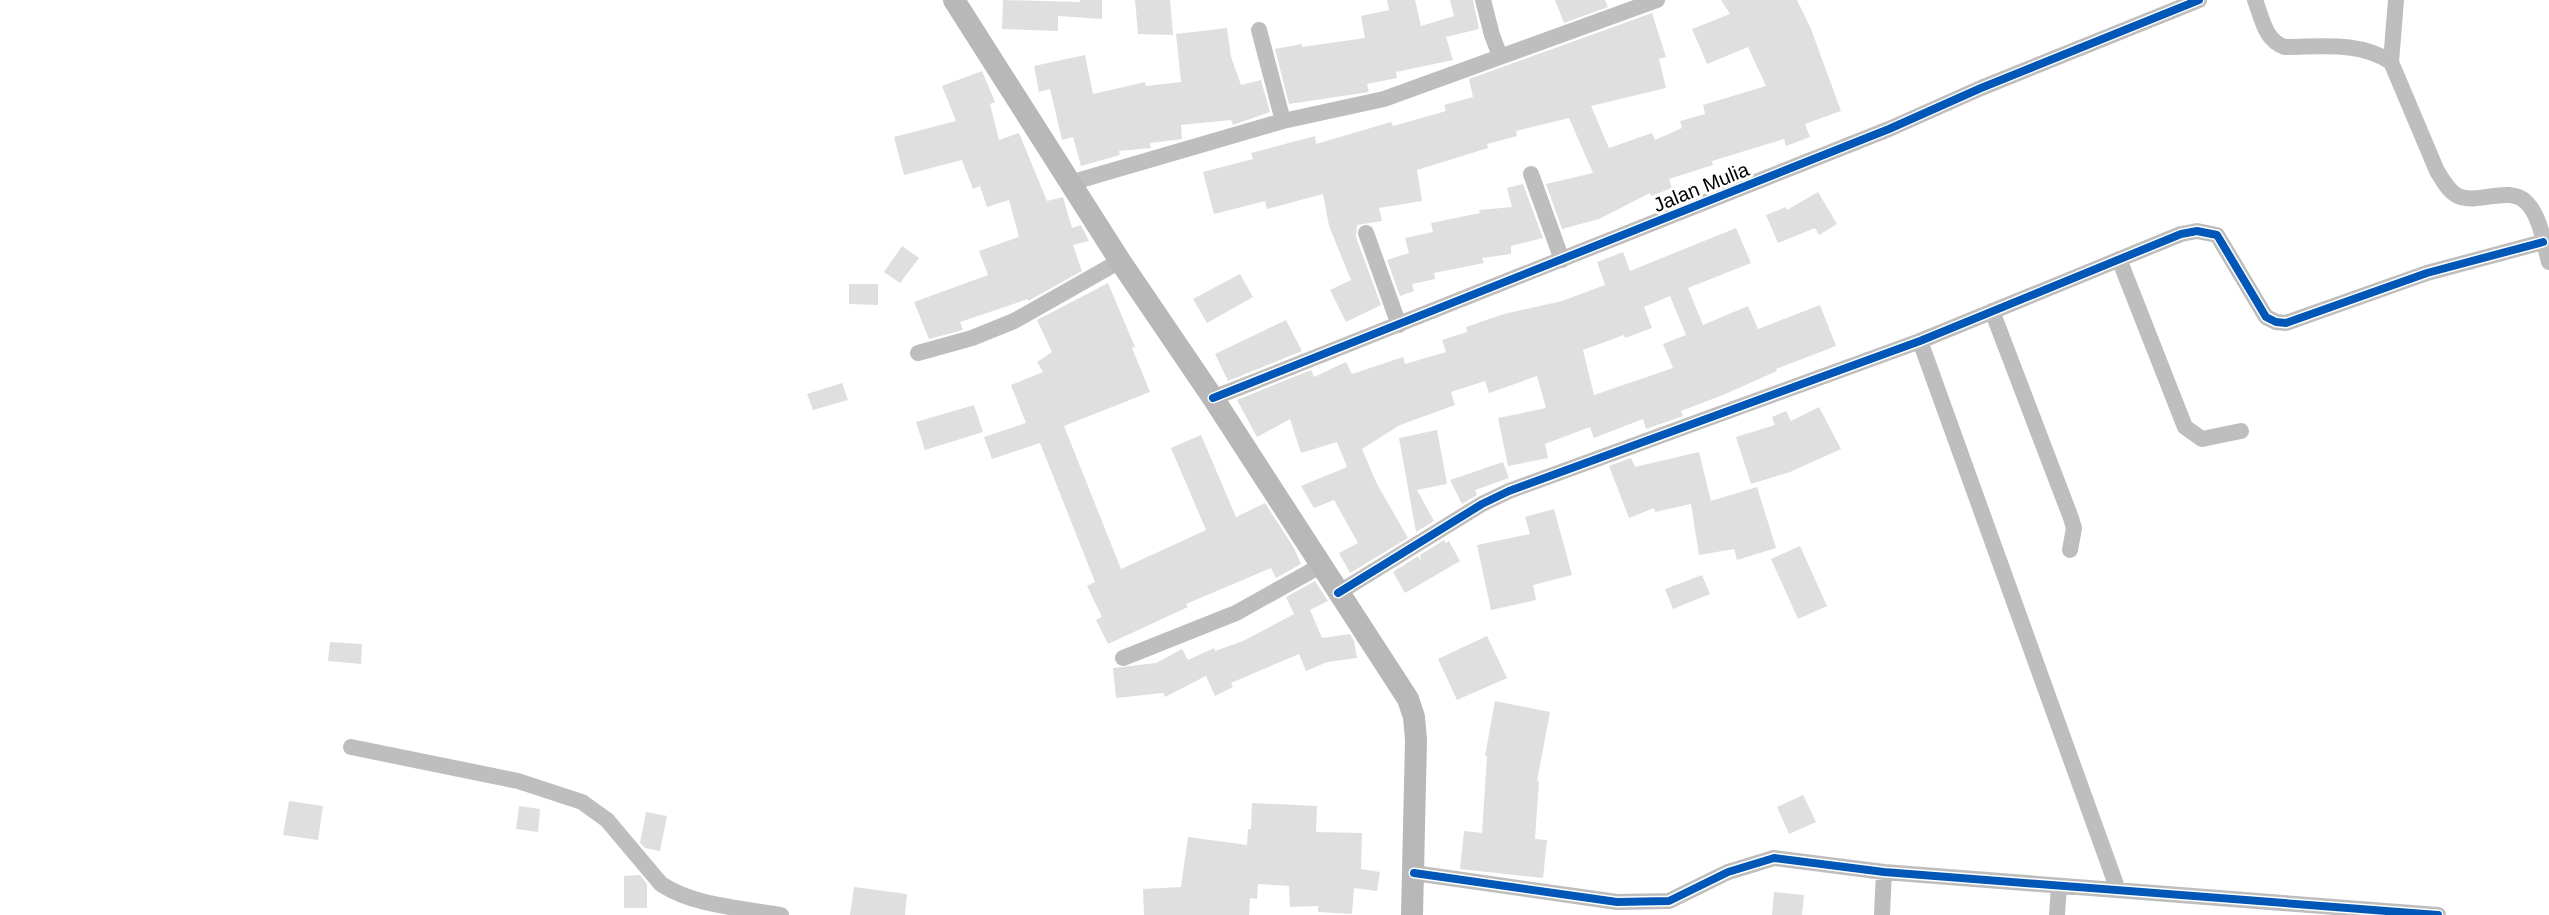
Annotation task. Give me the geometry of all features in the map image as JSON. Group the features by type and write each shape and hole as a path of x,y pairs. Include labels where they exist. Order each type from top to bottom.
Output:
{"main road":[{"path":"954,0 1120,261 1398,680 1414,717 1412,915"}],"street":[{"path":"1483,0 1491,35 1500,56"},
{"path":"1070,183 1283,121 1384,99 1656,0"},
{"name":"Jalan Mulia","path":"1213,398 1890,129 1981,88 2199,0"},
{"path":"2255,0 2269,36 2275,44 2285,47 2353,47 2380,54 2391,62"},
{"path":"2396,0 2391,62 2437,171 2447,186 2458,196 2516,196 2525,201 2532,210 2549,262"},
{"path":"1259,30 1283,121"},
{"path":"1531,174 1562,260"},
{"path":"1338,592 1482,504 1509,491 1920,341 2181,234 2197,231 2217,235 2266,317 2276,322 2286,323 2427,273 2543,242"},
{"path":"1366,233 1399,325"},
{"path":"2119,259 2185,427 2202,439 2241,431"},
{"path":"918,352 972,338 1014,321 1120,261"},
{"path":"1992,310 2071,518 2074,528 2070,550"},
{"path":"1920,341 2118,890"},
{"path":"1123,658 1236,612 1322,565"},
{"path":"351,747 502,777 573,798 595,810 607,820 661,884 672,891 688,897 781,915"},
{"path":"1414,873 1669,908 1728,873 1774,858 1884,872 2438,915"},
{"path":"1882,915 1884,872"},
{"path":"2057,915 2059,886"}],"building":[{"path":"1003,0 1080,2 1080,0 1102,0 1102,19 1058,16 1058,31 1002,29"},
{"path":"1135,0 1170,0 1173,35 1138,34"},
{"path":"1387,0 1415,0 1421,26 1454,16 1450,0 1473,0 1479,29 1446,37 1453,60 1396,72 1397,78 1367,84 1369,92 1289,104 1275,49 1365,38 1361,16 1389,10"},
{"path":"1555,0 1605,0 1608,7 1564,23"},
{"path":"1721,0 1797,0 1811,29 1841,111 1805,124 1810,137 1786,146 1784,139 1712,161 1713,165 1669,179 1672,188 1651,196 1650,193 1599,219 1562,229 1546,184 1593,173 1569,118 1516,131 1517,136 1487,144 1488,148 1417,170 1422,201 1379,208 1382,221 1357,225 1356,237 1381,305 1346,322 1330,290 1351,280 1329,226 1323,194 1267,209 1265,201 1214,214 1203,172 1253,159 1251,153 1315,136 1316,144 1391,122 1393,126 1446,111 1444,105 1473,97 1469,79 1652,13 1666,57 1659,59 1666,88 1591,106 1609,148 1652,133 1655,140 1682,128 1680,121 1705,114 1703,105 1766,86 1748,47 1707,64 1692,29 1730,14"},
{"path":"1227,28 1231,57 1241,85 1261,80 1270,112 1233,125 1231,120 1181,125 1182,139 1150,143 1151,148 1119,151 1120,155 1081,166 1073,137 1062,140 1050,89 1039,92 1034,66 1085,55 1093,94 1145,82 1146,86 1181,82 1176,34"},
{"path":"982,71 995,102 990,104 999,140 1019,133 1047,201 1063,197 1072,228 1081,225 1089,241 1073,245 1082,271 1028,301 1028,299 960,322 963,330 929,339 914,302 988,275 979,251 1019,237 1009,200 987,207 980,186 973,189 962,160 904,175 894,137 956,121 942,86"},
{"path":"1523,184 1543,238 1511,246 1511,254 1482,258 1484,263 1434,273 1435,279 1412,284 1414,291 1400,296 1387,260 1409,253 1405,238 1433,232 1431,223 1480,213 1479,210 1512,207 1507,188"},
{"path":"1818,192 1837,224 1819,235 1815,228 1778,243 1766,215 1786,207 1787,210"},
{"path":"1736,228 1751,263 1688,288 1703,325 1748,306 1758,329 1820,305 1836,346 1776,369 1777,371 1723,395 1681,411 1683,416 1646,429 1643,419 1594,438 1590,427 1545,444 1548,458 1508,466 1498,418 1546,408 1537,376 1489,393 1485,381 1451,392 1455,405 1400,425 1362,449 1377,484 1408,538 1350,573 1339,553 1358,543 1334,500 1314,508 1301,486 1347,467 1337,442 1301,453 1290,419 1257,437 1237,400 1311,370 1314,377 1346,362 1352,374 1403,357 1405,364 1446,352 1442,340 1467,332 1466,327 1504,314 1562,301 1605,285 1597,262 1623,252 1630,271","holes":["1670,296 1686,335 1663,344 1673,368 1594,395 1583,350 1624,335 1625,338 1652,328 1644,307"]},
{"path":"902,246 919,258 900,283 884,272"},
{"path":"1240,274 1253,297 1207,323 1193,299"},
{"path":"1108,283 1135,347 1132,348 1150,392 1064,426 1121,569 1206,530 1171,448 1201,435 1236,517 1265,503 1294,548 1301,564 1276,578 1271,568 1186,604 1188,607 1108,644 1096,620 1102,617 1087,586 1095,582 1040,443 992,459 984,437 1026,423 1011,385 1043,372 1037,362 1052,352 1037,320"},
{"path":"849,284 878,284 878,305 849,304"},
{"path":"1286,320 1302,351 1228,381 1215,354"},
{"path":"842,383 848,400 813,410 807,394"},
{"path":"974,405 983,432 925,450 916,422"},
{"path":"1819,407 1841,449 1790,472 1751,484 1736,437 1775,425 1772,417 1786,411 1791,421"},
{"path":"1437,430 1447,484 1417,490 1434,521 1416,532 1399,438"},
{"path":"1699,452 1711,501 1757,487 1776,548 1737,560 1734,549 1699,555 1691,504 1655,512 1654,508 1629,518 1609,466 1631,458 1635,467"},
{"path":"1503,462 1509,478 1475,490 1477,495 1462,504 1450,480"},
{"path":"1554,509 1572,575 1533,585 1536,600 1491,610 1477,545 1530,534 1525,517"},
{"path":"1444,540 1446,543 1449,541 1460,561 1405,593 1393,572 1418,556 1421,561 1420,555"},
{"path":"1800,546 1827,606 1798,619 1771,559"},
{"path":"1702,575 1710,594 1673,609 1665,589"},
{"path":"1315,581 1328,601 1310,610 1322,638 1350,634 1354,641 1357,658 1327,662 1306,671 1299,654 1231,683 1233,687 1215,696 1206,676 1165,697 1163,693 1116,698 1113,668 1156,663 1182,649 1188,660 1214,648 1215,651 1243,641 1294,614 1286,597"},
{"path":"1487,636 1507,678 1457,700 1438,659"},
{"path":"330,642 362,644 361,664 328,661"},
{"path":"1495,701 1550,712 1537,781 1539,781 1535,839 1547,840 1543,878 1460,869 1464,831 1482,833 1487,756 1485,756"},
{"path":"1803,795 1816,822 1789,834 1777,807"},
{"path":"289,801 323,806 318,840 283,835"},
{"path":"1252,803 1317,806 1316,832 1362,833 1361,869 1380,872 1377,891 1354,888 1352,914 1318,912 1318,906 1290,907 1289,886 1258,884 1257,899 1250,898 1249,915 1144,915 1143,889 1181,887 1188,837 1247,845 1248,829 1251,829"},
{"path":"519,806 540,809 538,832 516,829"},
{"path":"646,812 667,816 660,851 645,848 640,843"},
{"path":"640,875 647,884 647,908 624,908 624,876"},
{"path":"854,887 907,894 905,915 850,915"},
{"path":"1774,892 1804,895 1802,915 1772,915"}],"cycle path":[{"path":"1213,398 1889,129 1981,88 2199,0"},
{"path":"1338,593 1482,504 1509,491 1920,341 2181,234 2197,231 2217,235 2266,317 2276,322 2286,323 2427,273 2543,242"},
{"path":"1414,873 1617,902 1669,901 1728,872 1774,858 1884,872 2438,915"}]}
